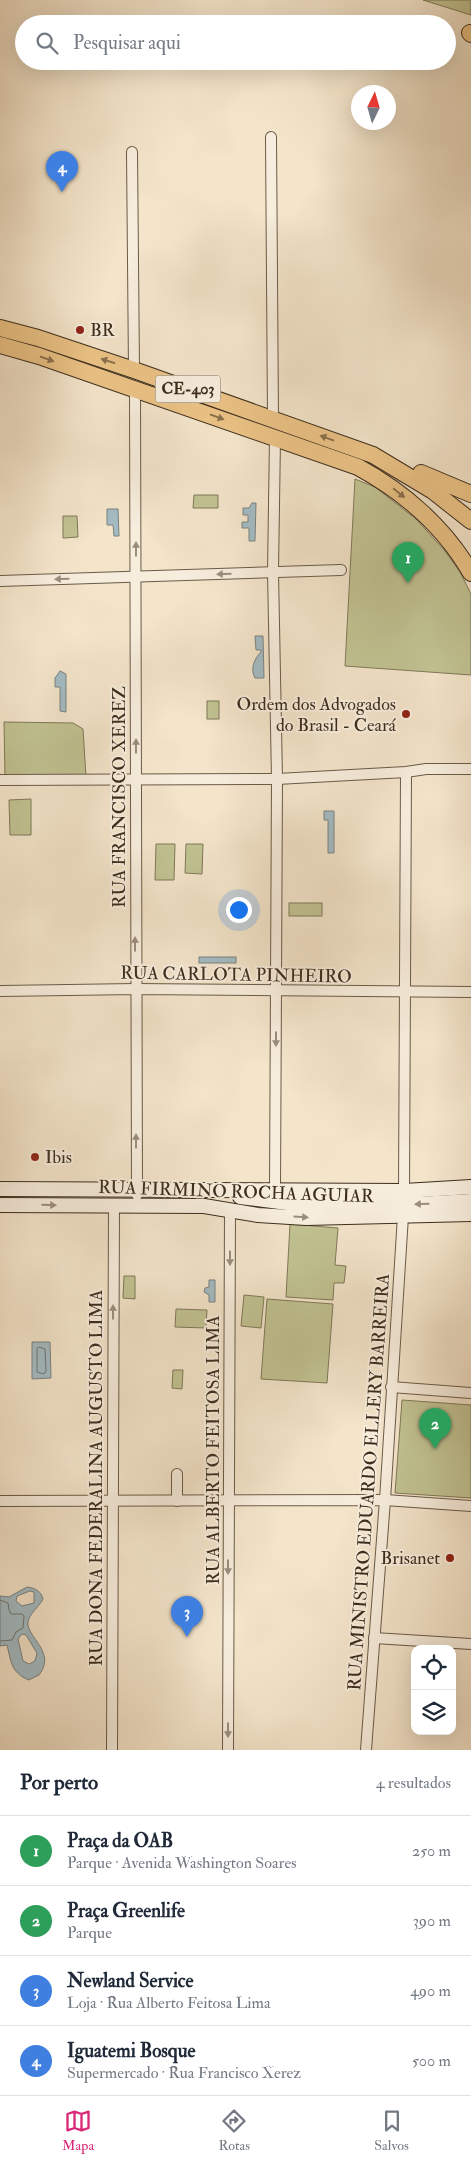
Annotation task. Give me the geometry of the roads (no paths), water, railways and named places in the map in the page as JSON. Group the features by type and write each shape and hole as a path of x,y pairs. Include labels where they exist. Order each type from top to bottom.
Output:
{"main road":[{"name":"CE-403","path":"0,328 38,338 134,370 373,455 452,504 471,521"},
{"name":"CE-403","path":"0,345 135,389 358,466 393,488 418,508 448,540 471,574"},
{"path":"373,455 390,457 438,482 471,494"}],"street":[{"path":"271,137 273,418"},
{"path":"132,152 134,370"},
{"name":"RUA FRANCISCO XEREZ","path":"135,389 137,1206"},
{"path":"274,438 273,572 277,779 275,1190"},
{"path":"0,581 341,570"},
{"path":"0,780 277,779 406,772 426,768 471,769"},
{"path":"404,1191 406,772"},
{"name":"RUA CARLOTA PINHEIRO","path":"0,991 135,989 405,993 471,992"},
{"name":"RUA FIRMINO ROCHA AGUIAR","path":"0,1189 404,1191 471,1187"},
{"path":"210,1191 295,1204 418,1204 471,1201"},
{"name":"RUA FIRMINO ROCHA AGUIAR","path":"0,1205 204,1206 258,1215 306,1218 471,1214"},
{"name":"RUA DONA FEDERALINA AUGUSTO LIMA","path":"112,1750 114,1206"},
{"name":"RUA ALBERTO FEITOSA LIMA","path":"228,1750 230,1210"},
{"name":"RUA MINISTRO EDUARDO ELLERY BARREIRA","path":"366,1750 385,1500 403,1216"},
{"path":"391,1387 471,1393"},
{"path":"177,1474 177,1501"},
{"path":"0,1501 385,1500 471,1506"},
{"path":"374,1638 471,1644"}],"water":[{"path":"252,503 256,503 255,541 249,541 249,528 242,528 242,522 248,522 248,515 243,515 243,508 249,508"},
{"path":"107,509 118,509 119,536 114,536 113,525 107,525"},
{"path":"255,636 263,636 264,678 255,678 253,671 253,664 261,652 261,650 256,650"},
{"path":"60,671 66,674 66,712 60,711 60,687 55,687 55,678"},
{"path":"324,811 334,811 334,853 328,853 328,820 324,820"},
{"path":"199,957 236,957 236,963 199,963"},
{"path":"209,1280 215,1280 215,1302 209,1302 209,1295 204,1292 205,1288 209,1287"},
{"path":"32,1342 50,1342 51,1378 32,1379"},
{"path":"27,1587 37,1590 43,1599 30,1616 28,1622 31,1633 43,1652 45,1659 44,1667 39,1675 29,1680 15,1670 7,1645 0,1646 0,1596 9,1597","holes":["30,1591 34,1592 34,1603 22,1606 16,1601 17,1596","22,1634 26,1635 37,1653 35,1661 29,1664 23,1661 18,1639"]}],"place":[{"name":"Iguatemi Bosque","path":"62,192"},
{"name":"BR","path":"80,330"},
{"name":"Praça da OAB","path":"408,583"},
{"name":"Ordem dos Advogados do Brasil - Ceará","path":"406,714"},
{"name":"Ibis","path":"35,1157"},
{"name":"Praça Greenlife","path":"435,1449"},
{"name":"Brisanet","path":"450,1558"},
{"name":"Newland Service","path":"187,1637"}]}
